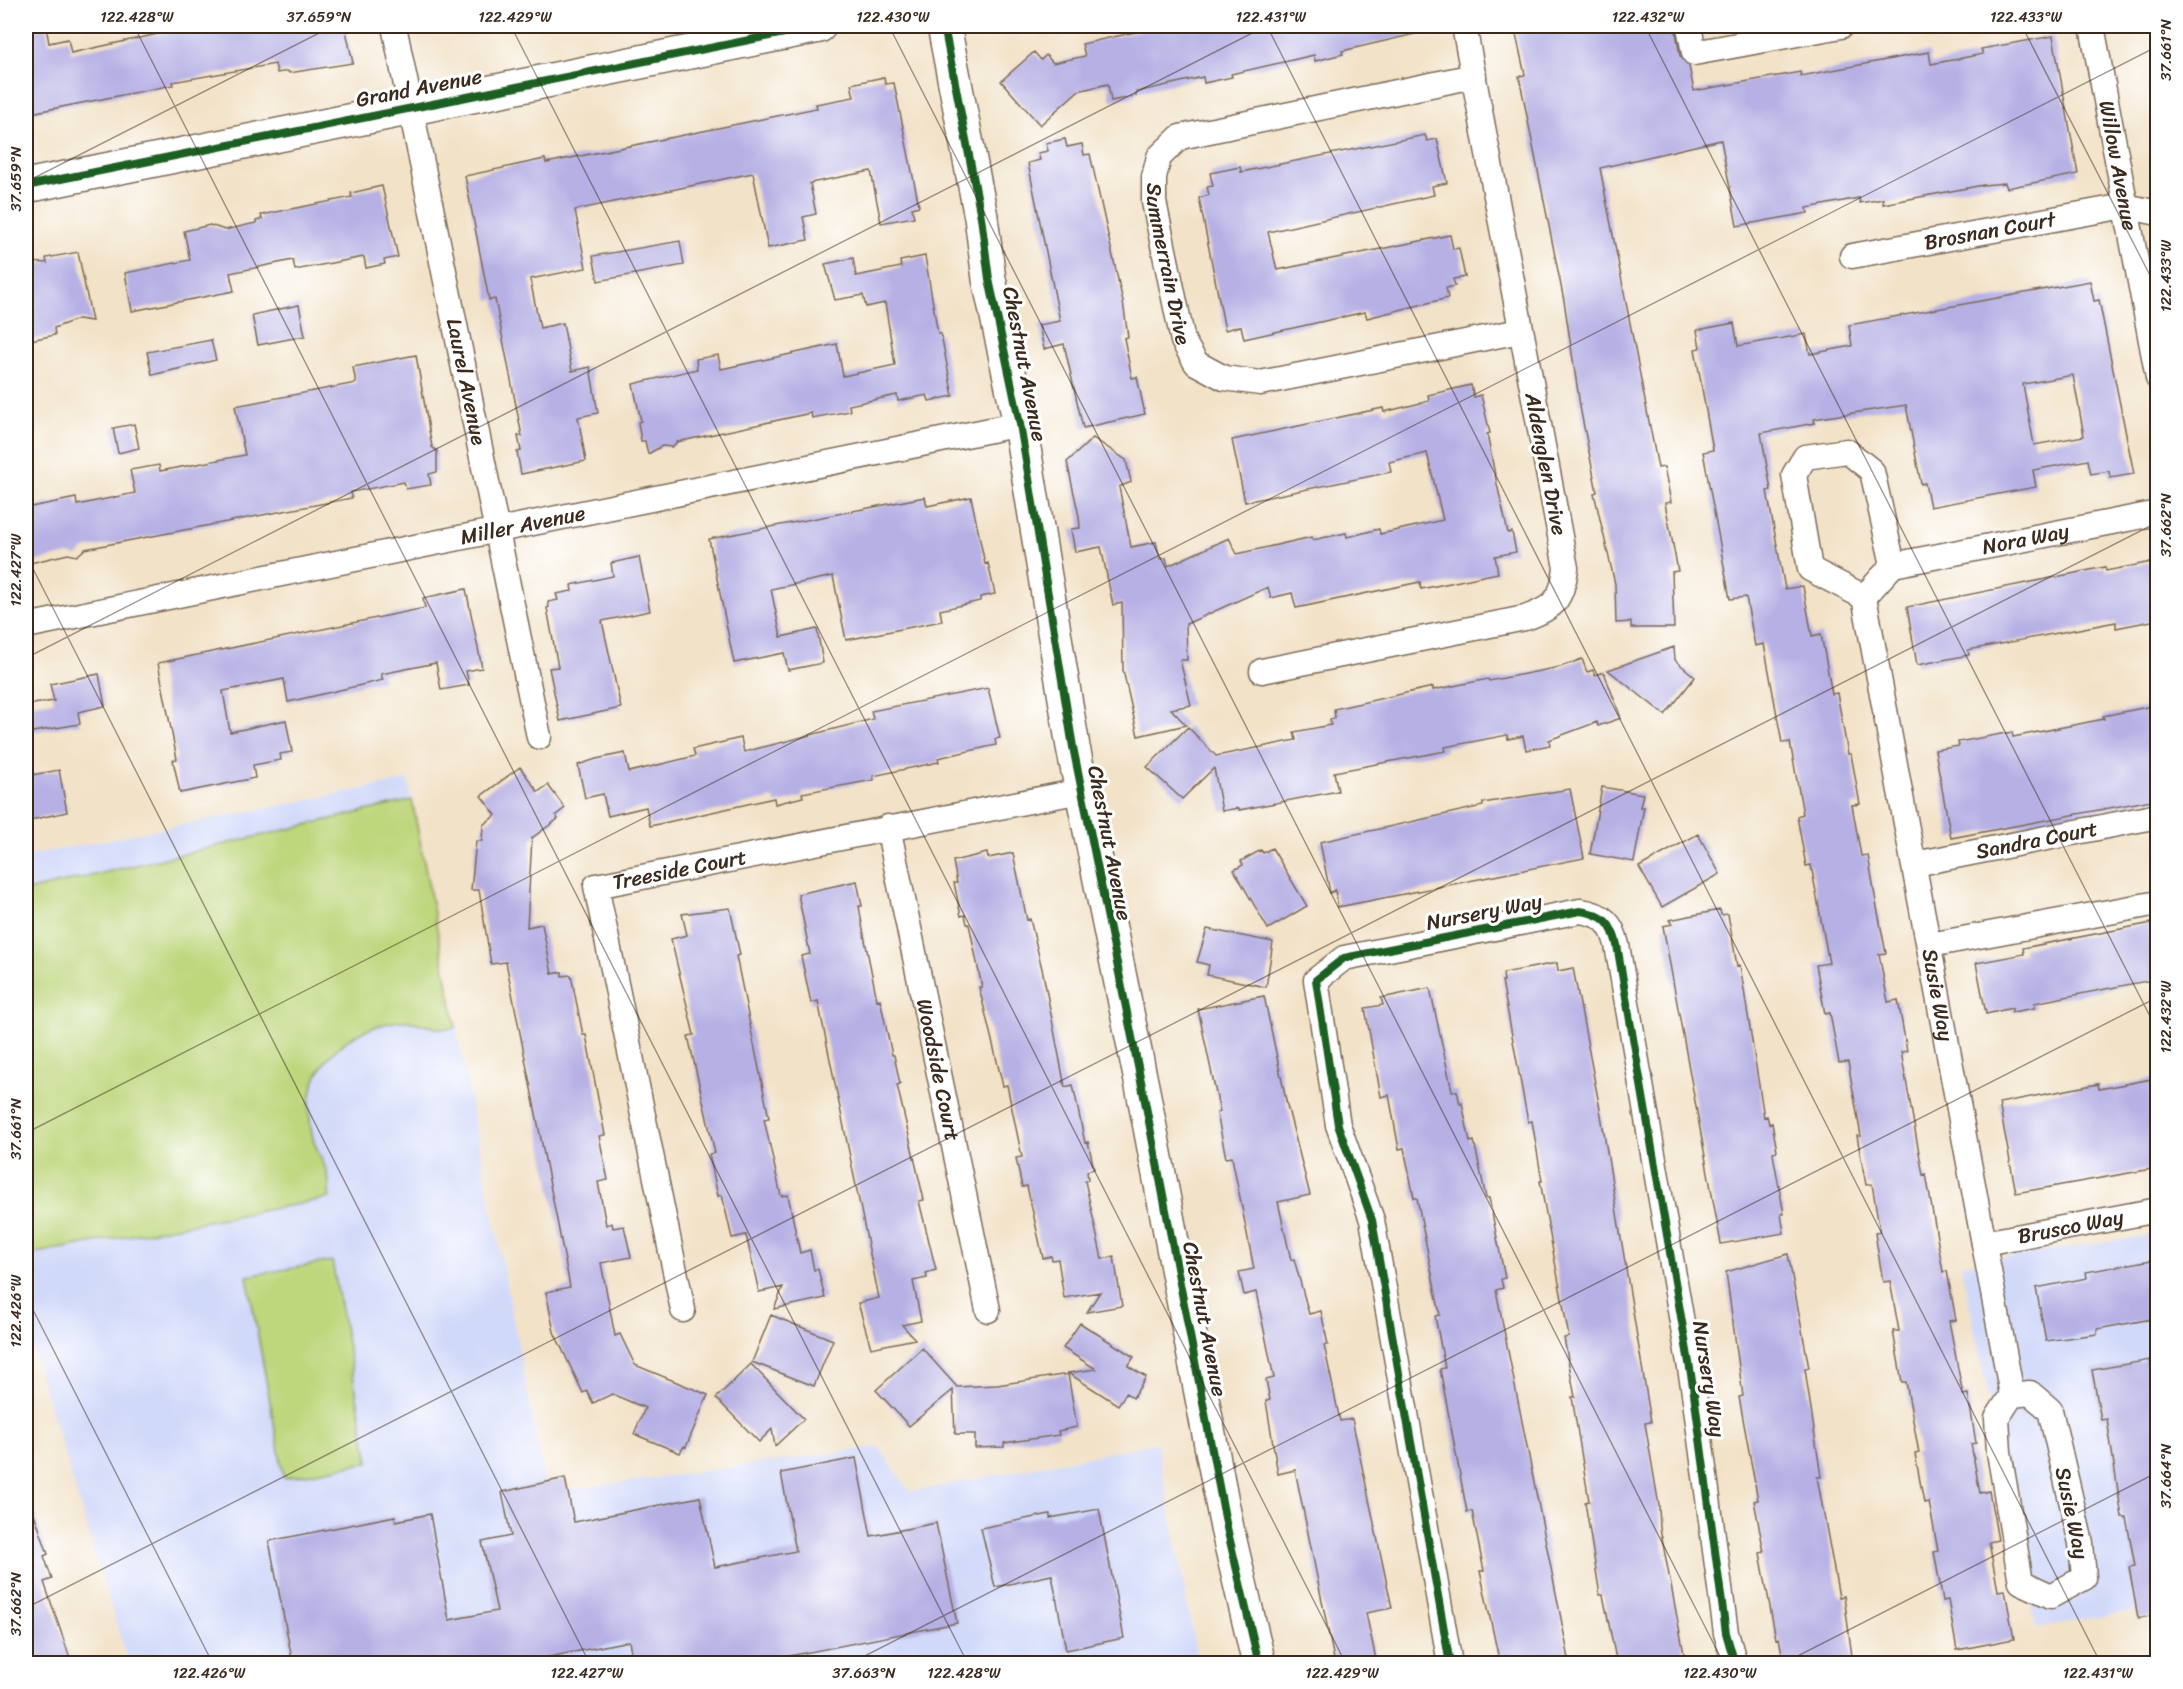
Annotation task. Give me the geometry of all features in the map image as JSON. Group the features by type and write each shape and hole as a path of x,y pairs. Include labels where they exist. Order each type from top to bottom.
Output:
{"main road":[{"name":"Grand Avenue","path":"26,186 819,26"},
{"name":"Chestnut Avenue","path":"944,26 981,217 989,279 1020,424 1081,791 1144,1096 1227,1528 1259,1664"}],"street":[{"name":"Laurel Avenue","path":"394,26 538,737"},
{"name":"Aldenglen Drive","path":"1262,671 1526,618 1542,612 1555,602 1563,590 1566,568 1464,26"},
{"path":"1689,26 1694,52 1841,26"},
{"name":"Willow Avenue","path":"2092,26 2157,378"},
{"name":"Summerrain Drive","path":"1474,76 1180,137 1159,157 1154,177 1154,202 1183,342 1197,363 1224,378 1260,383 1520,331"},
{"path":"2125,206 2157,213"},
{"name":"Brosnan Court","path":"1852,256 2125,206"},
{"name":"Miller Avenue","path":"26,626 1020,424"},
{"path":"1847,451 1872,471 1893,565 1864,597 1810,569 1794,475 1805,457 1847,451"},
{"name":"Nora Way","path":"1893,565 2157,513"},
{"name":"Susie Way","path":"1864,597 2012,1395 1997,1418 1999,1452 2021,1582 2051,1596 2084,1578 2081,1543 2050,1410 2030,1393 2012,1395"},
{"name":"Treeside Court","path":"683,1310 596,886 1081,791"},
{"name":"Sandra Court","path":"1915,864 2157,816"},
{"name":"Woodside Court","path":"888,827 988,1310"},
{"path":"1930,945 2157,903"},
{"name":"Nursery Way","path":"1450,1664 1372,1220 1338,1125 1316,980 1344,958 1580,911 1604,917 1614,930 1693,1386 1726,1633 1735,1664"},
{"name":"Brusco Way","path":"1984,1243 2157,1210"}],"shaded area":[{"path":"408,780 547,1493 879,1447 910,1492 1157,1443 1198,1663 128,1663 26,1328 26,856"},
{"path":"2157,1234 2157,1607 2036,1628 1961,1264"}],"green space":[{"path":"412,800 456,1027 441,1029 398,1021 356,1035 339,1047 326,1061 316,1078 311,1097 310,1119 314,1142 328,1176 330,1198 32,1254 26,1232 26,891"},
{"path":"332,1261 369,1462 284,1478 247,1276"}],"building":[{"path":"194,26 345,26 353,63 289,73 288,71 277,73 275,64 172,82 173,85 31,113 30,105 26,106 26,31 46,27 49,43 68,39 71,53"},
{"path":"1162,26 1414,26 1415,34 1342,51 1343,54 1315,61 1314,55 1231,74 1232,77 1204,83 1203,77 1136,92 1136,96 1111,101 1108,84 1078,91 1040,125 1001,81 1034,52 1041,60 1046,55 1053,63 1085,56 1082,44"},
{"path":"1520,26 1675,26 1680,56 1689,66 1694,91 1800,72 1801,76 1929,52 1931,64 1983,54 1981,49 2053,36 2078,174 2007,188 2005,183 1983,185 1883,204 1883,199 1860,203 1859,198 1807,208 1808,213 1737,226 1721,140 1600,168 1658,468 1664,467 1671,502 1665,503 1678,571 1672,572 1674,628 1631,628 1631,622 1616,623 1615,584 1594,493 1597,492 1581,412 1564,301 1519,76 1525,75 1515,30 1520,29"},
{"path":"884,77 885,84 894,83 919,206 912,208 914,217 881,223 871,171 810,183 816,214 803,217 808,240 768,248 753,173 575,210 586,268 530,279 540,328 563,323 572,371 590,367 598,413 578,417 586,461 521,474 517,452 521,451 518,436 522,436 495,299 489,300 465,176 545,159 546,163 817,108 816,104 854,97 851,84"},
{"path":"1425,135 1427,141 1437,139 1447,183 1432,186 1434,195 1268,232 1277,270 1450,235 1453,249 1459,248 1465,277 1453,279 1455,286 1446,288 1448,298 1367,318 1365,312 1244,339 1241,326 1225,330 1199,198 1209,195 1207,187 1213,186 1210,173 1240,167 1241,172"},
{"path":"1065,139 1067,147 1082,144 1084,155 1090,154 1123,302 1128,337 1124,338 1132,378 1137,377 1145,414 1083,428 1064,344 1044,349 1039,325 1060,321 1028,163 1040,160 1038,153 1048,151 1046,143"},
{"path":"382,186 398,257 384,260 385,264 366,268 364,257 295,270 293,260 230,273 234,291 132,311 125,273 190,260 184,231 210,225 225,230 256,223 262,219 261,215 352,197 351,193"},
{"path":"680,241 684,265 598,281 593,256"},
{"path":"78,252 92,321 78,319 54,328 55,335 26,341 26,262 47,263 46,258"},
{"path":"925,256 938,334 941,334 953,396 929,401 927,395 898,401 897,395 849,405 850,411 812,418 811,413 677,442 672,447 662,446 648,454 645,441 641,441 638,422 641,421 633,384 697,369 696,359 718,355 721,369 837,344 843,376 895,365 885,303 866,307 863,295 835,300 825,264 853,258 856,276 901,267 900,261"},
{"path":"2090,281 2094,301 2099,300 2134,474 2110,478 2109,471 2091,474 2088,460 2033,470 2036,487 1930,507 1925,483 1921,484 1906,405 1814,419 1815,423 1761,433 1771,490 1767,491 1785,589 1803,586 1812,636 1821,634 1832,694 1837,693 1848,754 1851,754 1860,804 1852,805 1861,856 1868,855 1886,953 1879,954 1888,1002 1898,1000 1907,1051 1901,1052 1923,1175 1926,1174 1943,1272 1947,1271 1956,1320 1949,1321 1963,1395 1968,1394 1976,1443 1971,1444 1980,1493 1989,1491 1998,1540 1989,1542 1998,1591 2005,1590 2014,1639 1957,1650 1948,1600 1943,1601 1934,1552 1938,1551 1929,1502 1924,1503 1915,1454 1919,1453 1906,1382 1902,1382 1893,1331 1899,1331 1890,1281 1883,1282 1875,1233 1880,1232 1872,1184 1866,1185 1857,1136 1861,1136 1848,1062 1839,1063 1830,1013 1825,1014 1816,965 1829,963 1811,865 1806,866 1797,816 1803,814 1790,742 1782,743 1764,644 1755,646 1746,597 1730,599 1703,452 1713,450 1695,349 1700,348 1697,330 1734,323 1738,346 1806,334 1810,354 1852,346 1849,325","holes":["2073,375 2084,436 2034,445 2023,384"]},
{"path":"299,305 305,336 258,345 252,315"},
{"path":"211,340 216,360 152,375 147,352"},
{"path":"416,355 432,447 437,451 437,472 429,474 431,485 406,489 404,482 351,492 352,498 85,549 77,556 68,554 26,564 26,508 76,498 77,505 135,493 130,470 159,465 160,471 245,455 235,406 356,383 353,367"},
{"path":"1471,385 1474,397 1481,395 1490,433 1487,434 1495,475 1508,533 1512,532 1516,552 1495,556 1498,573 1421,589 1420,582 1296,608 1292,593 1271,598 1268,587 1186,624 1187,660 1180,660 1191,705 1171,709 1186,725 1138,736 1123,670 1122,603 1113,605 1101,547 1075,552 1071,529 1080,528 1079,516 1067,462 1093,438 1126,460 1131,482 1119,487 1131,547 1156,542 1160,559 1166,558 1168,566 1229,538 1237,554 1312,537 1313,540 1346,533 1347,537 1379,529 1380,534 1443,520 1427,453 1389,462 1391,472 1245,502 1232,440 1383,408 1384,412 1429,401 1428,395"},
{"path":"134,424 139,448 118,453 113,428"},
{"path":"925,497 927,506 971,497 985,564 988,563 995,594 980,597 980,601 940,610 942,621 846,640 833,576 771,589 781,637 817,629 823,663 788,670 784,653 734,663 709,539"},
{"path":"639,557 650,611 602,621 621,708 560,721 549,668 558,667 547,608 549,607 548,602 558,600 556,594 572,591 571,585 613,576 611,563"},
{"path":"2157,561 2157,620 2116,628 2116,622 1968,650 1969,655 1917,665 1907,607 2105,567 2106,571"},
{"path":"466,589 482,668 466,671 469,685 441,690 436,663 381,674 383,680 288,702 284,679 223,691 230,732 286,720 292,752 280,754 281,760 253,765 255,778 180,793 173,760 177,759 158,663 425,608 423,598"},
{"path":"1674,647 1675,660 1695,677 1665,715 1608,670"},
{"path":"1582,659 1587,672 1593,670 1595,675 1604,672 1621,718 1598,726 1597,722 1549,740 1550,745 1526,750 1523,736 1508,739 1507,735 1445,747 1446,751 1334,772 1338,791 1239,810 1239,808 1222,811 1214,768 1182,799 1147,767 1188,727 1216,756 1296,740 1294,732 1331,725 1330,719 1335,718 1334,709 1433,687 1433,690 1560,667"},
{"path":"99,674 105,706 78,712 80,724 26,733 26,705 54,701 50,684"},
{"path":"988,688 1000,738 995,739 996,745 938,758 939,762 873,776 874,780 802,793 803,797 775,804 774,798 650,826 646,807 608,816 603,794 585,798 578,765 596,759 625,753 629,772 695,756 693,749 741,738 744,752 873,719 871,711"},
{"path":"2157,705 2157,799 1951,838 1935,750 1959,746 1958,742 2012,732 2013,737 2104,719 2103,716"},
{"path":"520,767 538,792 548,785 565,808 556,815 558,819 532,838 527,927 542,924 552,974 562,972 562,976 571,975 583,1035 586,1035 605,1135 599,1136 608,1180 598,1182 606,1225 612,1223 613,1228 624,1226 631,1257 601,1263 615,1336 620,1334 635,1365 708,1395 686,1447 684,1446 680,1453 634,1434 645,1408 612,1394 593,1403 587,1391 583,1393 554,1332 546,1292 570,1287 568,1276 506,962 491,964 479,890 471,890 476,841 482,841 483,825 496,815 481,796"},
{"path":"59,770 67,812 26,821 26,776"},
{"path":"1602,787 1643,794 1640,807 1644,807 1634,862 1590,854"},
{"path":"1570,789 1584,858 1338,907 1335,890 1330,893 1320,842 1483,806 1483,803"},
{"path":"1698,834 1720,874 1662,907 1639,867"},
{"path":"1272,848 1307,906 1268,929 1234,870 1243,865 1241,861 1261,850 1263,853"},
{"path":"987,853 988,858 1013,853 1027,920 1030,919 1043,973 1065,1087 1073,1085 1085,1143 1088,1142 1094,1169 1087,1171 1088,1180 1085,1181 1102,1259 1114,1257 1122,1306 1087,1312 1100,1292 1064,1298 1058,1259 1052,1260 1051,1256 1043,1258 1027,1186 1022,1187 1016,1158 1022,1157 1007,1085 1003,1086 979,987 982,987 969,924 967,924 965,915 961,916 954,883 957,883 953,861"},
{"path":"857,881 862,906 859,906 863,930 877,1000 880,999 892,1055 894,1055 900,1084 897,1085 924,1200 919,1201 936,1270 926,1273 927,1278 913,1281 921,1321 902,1325 915,1339 871,1348 858,1303 879,1298 818,1001 811,1003 801,956 810,954 798,894"},
{"path":"730,908 740,955 736,956 769,1118 764,1119 781,1196 788,1195 800,1253 810,1250 814,1270 818,1269 825,1298 774,1309 783,1287 759,1292 746,1235 732,1238 722,1195 718,1196 709,1154 715,1153 688,1036 694,1035 671,939 687,935 682,914"},
{"path":"1720,910 1721,915 1728,914 1737,966 1740,965 1764,1117 1767,1116 1769,1124 1772,1123 1777,1151 1773,1152 1784,1214 1781,1214 1784,1233 1721,1244 1663,926 1672,924 1669,920"},
{"path":"2157,922 2157,979 2034,1003 2035,1008 2012,1012 2012,1008 1986,1014 1976,963 2024,954 2023,948"},
{"path":"1207,929 1273,942 1266,987 1207,975 1209,965 1197,962"},
{"path":"1557,963 1558,971 1573,968 1600,1109 1651,1422 1645,1423 1659,1506 1660,1528 1686,1664 1617,1664 1603,1595 1600,1595 1585,1502 1589,1501 1572,1397 1575,1397 1564,1338 1569,1337 1540,1181 1542,1181 1532,1121 1528,1122 1502,981 1504,981 1503,973"},
{"path":"1430,988 1452,1091 1457,1091 1460,1104 1462,1103 1470,1142 1474,1141 1486,1198 1489,1198 1505,1278 1501,1279 1503,1288 1496,1290 1570,1664 1500,1664 1480,1571 1484,1571 1472,1511 1467,1512 1440,1369 1445,1368 1435,1316 1440,1315 1417,1198 1414,1198 1404,1148 1399,1149 1389,1095 1381,1097 1365,1008 1383,1005 1381,998"},
{"path":"1264,996 1287,1105 1310,1195 1278,1202 1291,1260 1294,1259 1309,1314 1321,1311 1328,1345 1324,1345 1340,1421 1352,1419 1392,1608 1366,1613 1377,1664 1335,1664 1295,1470 1278,1474 1266,1401 1270,1400 1266,1380 1274,1378 1256,1292 1244,1295 1239,1272 1254,1269 1232,1157 1226,1158 1217,1113 1220,1112 1198,1009"},
{"path":"2157,1078 2157,1168 2016,1193 1999,1103 2098,1084 2099,1089"},
{"path":"1788,1254 1809,1368 1805,1369 1821,1477 1817,1477 1839,1597 1844,1596 1853,1664 1784,1664 1779,1638 1776,1639 1760,1553 1764,1552 1754,1501 1758,1500 1739,1397 1743,1396 1726,1272"},
{"path":"2157,1259 2157,1318 2097,1329 2097,1334 2046,1341 2036,1288 2087,1278 2086,1272"},
{"path":"771,1315 833,1340 814,1386 752,1362"},
{"path":"1080,1323 1134,1357 1128,1366 1146,1377 1133,1398 1126,1393 1118,1405 1068,1373 1096,1369 1063,1348"},
{"path":"922,1348 957,1387 997,1385 1068,1374 1077,1427 1058,1431 1059,1435 1004,1443 1004,1447 975,1448 975,1434 955,1434 953,1390 909,1426 876,1390"},
{"path":"2150,1360 2157,1404 2157,1615 2138,1618 2129,1567 2135,1566 2126,1517 2122,1517 2107,1419 2101,1420 2092,1370"},
{"path":"751,1364 804,1419 775,1446 772,1429 759,1442 716,1398"},
{"path":"856,1458 871,1536 936,1523 957,1623 779,1658 780,1661 769,1664 633,1664 629,1641 514,1664 293,1664 269,1541 395,1516 396,1521 430,1514 449,1620 497,1611 482,1542 511,1536 502,1492 565,1478 574,1522 700,1497 715,1567 796,1551 781,1473"},
{"path":"29,1499 48,1554 44,1556 52,1579 44,1582 72,1664 26,1664 26,1500"},
{"path":"1099,1509 1124,1638 1066,1650 1052,1575 995,1587 981,1528 1050,1514 1050,1518"}],"cycle path":[{"path":"26,186 819,26"},
{"path":"944,26 981,217 989,279 1020,424 1073,747 1144,1096 1227,1528 1259,1664"},
{"path":"1450,1664 1372,1220 1338,1125 1316,980 1344,958 1580,911 1595,914 1605,921 1617,945 1693,1386 1726,1633 1735,1664"}]}
